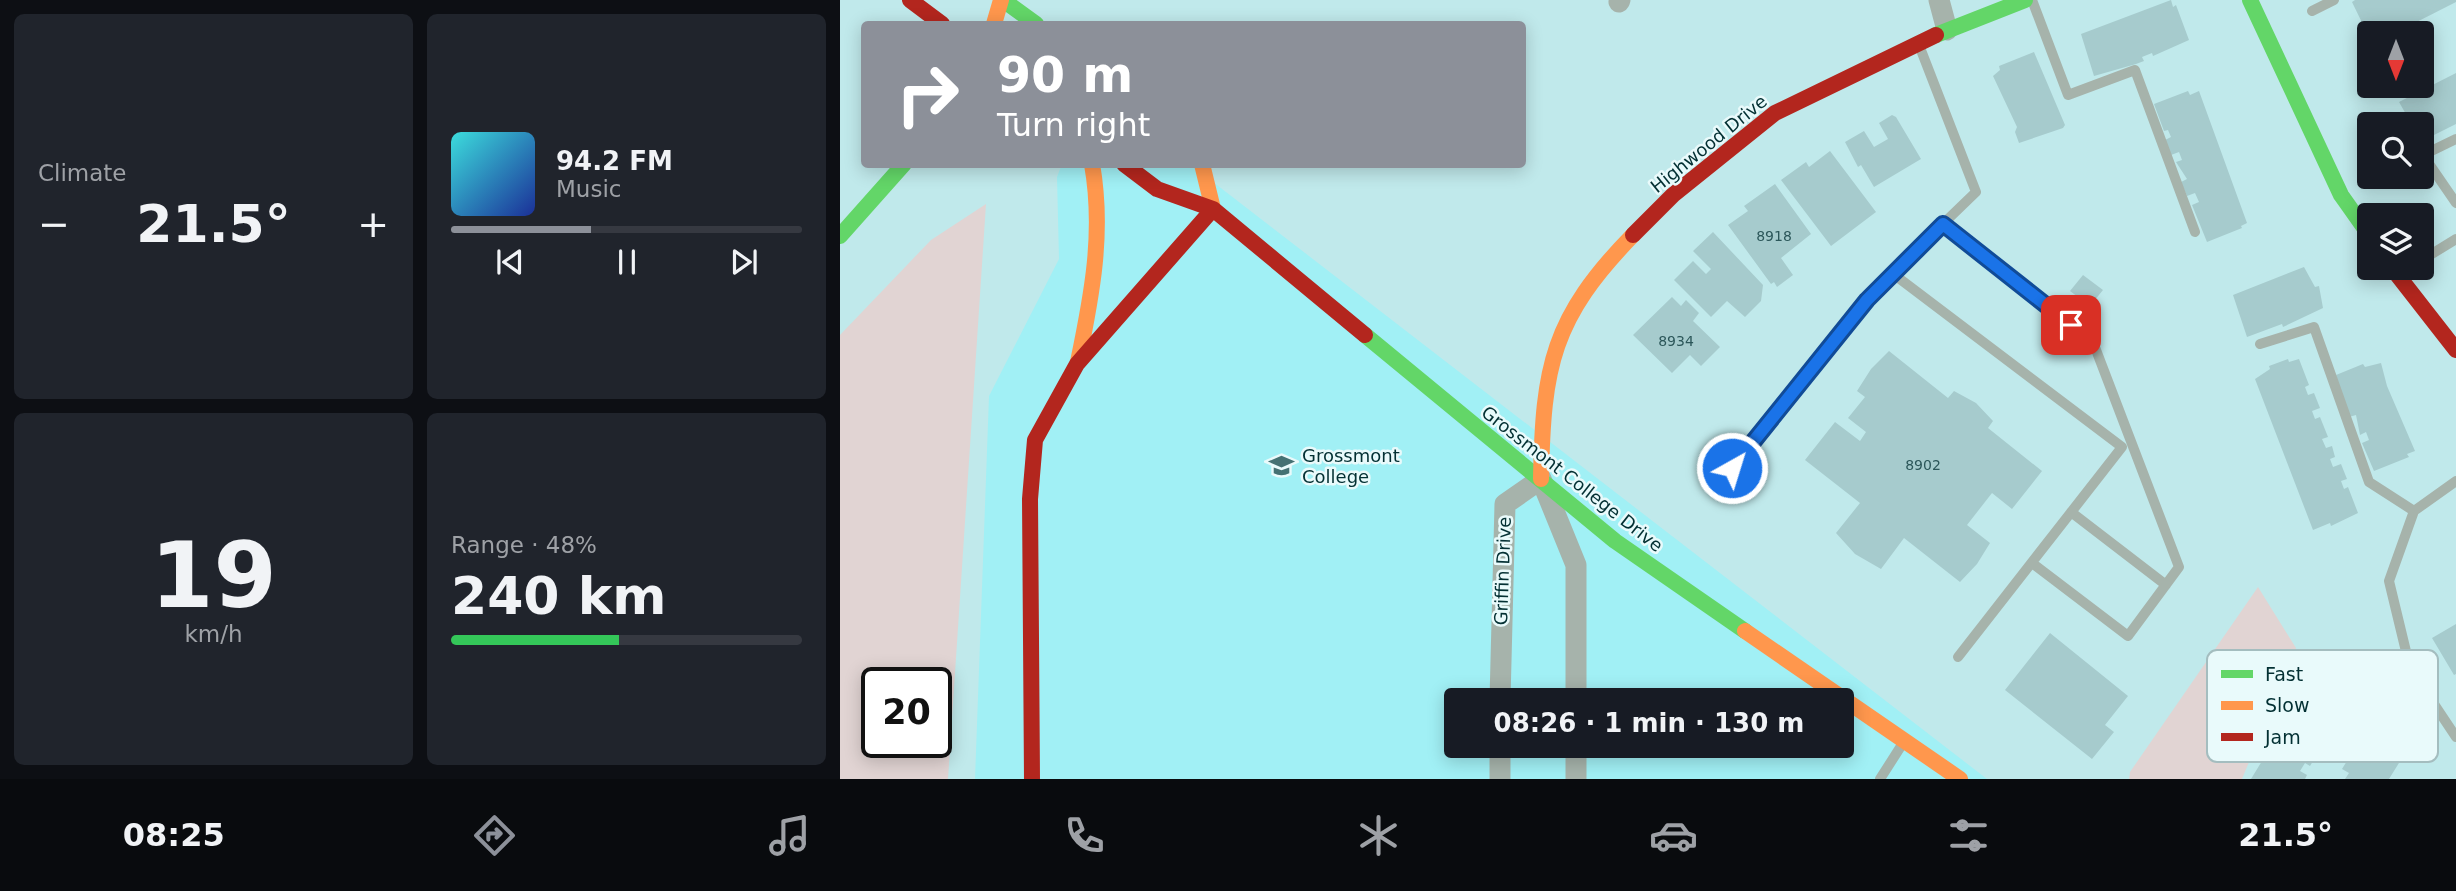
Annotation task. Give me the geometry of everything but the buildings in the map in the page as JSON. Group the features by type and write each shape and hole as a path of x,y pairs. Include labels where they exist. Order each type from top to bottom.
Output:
{"main road":[{"path":"910,0 938,21"},
{"path":"995,21 1002,0 1032,21"},
{"name":"Highwood Drive","path":"1541,479 1542,418 1550,362 1571,310 1608,261 1673,195 1775,113 1918,42 2025,0"},
{"path":"2250,0 2341,195 2357,218"},
{"path":"840,236 900,168"},
{"path":"1077,364 1094,283 1100,229 1092,168"},
{"name":"Grossmont College Drive","path":"1129,168 1157,189 1213,209 1615,541 1961,779"},
{"path":"1032,779 1030,499 1035,440 1077,364 1213,209 1203,168"},
{"path":"2407,280 2456,350"}],"street":[{"path":"1939,0 1947,30"},
{"path":"1541,479 1576,565 1576,688"},
{"name":"Griffin Drive","path":"1500,688 1505,504 1541,479"},
{"path":"1500,758 1500,779"},
{"path":"1576,758 1576,779"}],"lane":[{"path":"2032,0 2068,95 2135,70 2195,232"},
{"path":"2312,11 2334,0"},
{"path":"1732,468 1892,273 1976,192 1918,42"},
{"path":"2456,139 2423,155 2456,203"},
{"path":"1943,224 2093,342 2127,446 2179,567 2128,636 2032,563"},
{"path":"2434,253 2456,239"},
{"path":"1892,273 2127,446"},
{"path":"2260,344 2314,327 2369,482 2414,511"},
{"path":"1958,657 2071,512 2127,446"},
{"path":"2406,650 2389,581 2414,511 2456,481"},
{"path":"2071,512 2166,584"},
{"path":"2438,710 2456,737"},
{"path":"1880,779 1905,741"}],"shaded area":[{"name":"Grossmont College","path":"1060,168 1195,168 1987,779 975,779 989,396 1059,259 1057,177"},
{"path":"986,204 952,718 952,667 861,667 861,758 949,758 948,779 840,779 840,335 931,240"},
{"path":"2258,587 2296,648 2295,650 2214,650"},
{"path":"2207,661 2207,762 2249,762 2242,779 2129,779 2130,772"}],"traffic: fast":[{"path":"1003,0 1032,21"},
{"path":"1936,35 2025,0"},
{"path":"2250,0 2341,195 2357,218"},
{"path":"840,236 900,168"},
{"path":"1365,335 1615,541 1745,631"}],"traffic: slow":[{"path":"995,21 1001,0"},
{"path":"1078,362 1092,288 1097,239 1092,168"},
{"path":"1203,168 1213,209"},
{"path":"1541,479 1545,405 1557,346 1585,292 1633,235"},
{"path":"1745,631 1960,779"}],"traffic: jam":[{"path":"910,0 938,21"},
{"path":"1633,235 1673,195 1775,113 1936,35"},
{"path":"1129,168 1157,189 1213,209 1365,335"},
{"path":"1032,779 1030,499 1035,440 1077,364 1213,209"},
{"path":"2401,280 2456,350"}],"place":[{"name":"Grossmont College","path":"1282,466"}],"route":[{"path":"1732,468 1867,300 1943,224 2071,325"}]}
